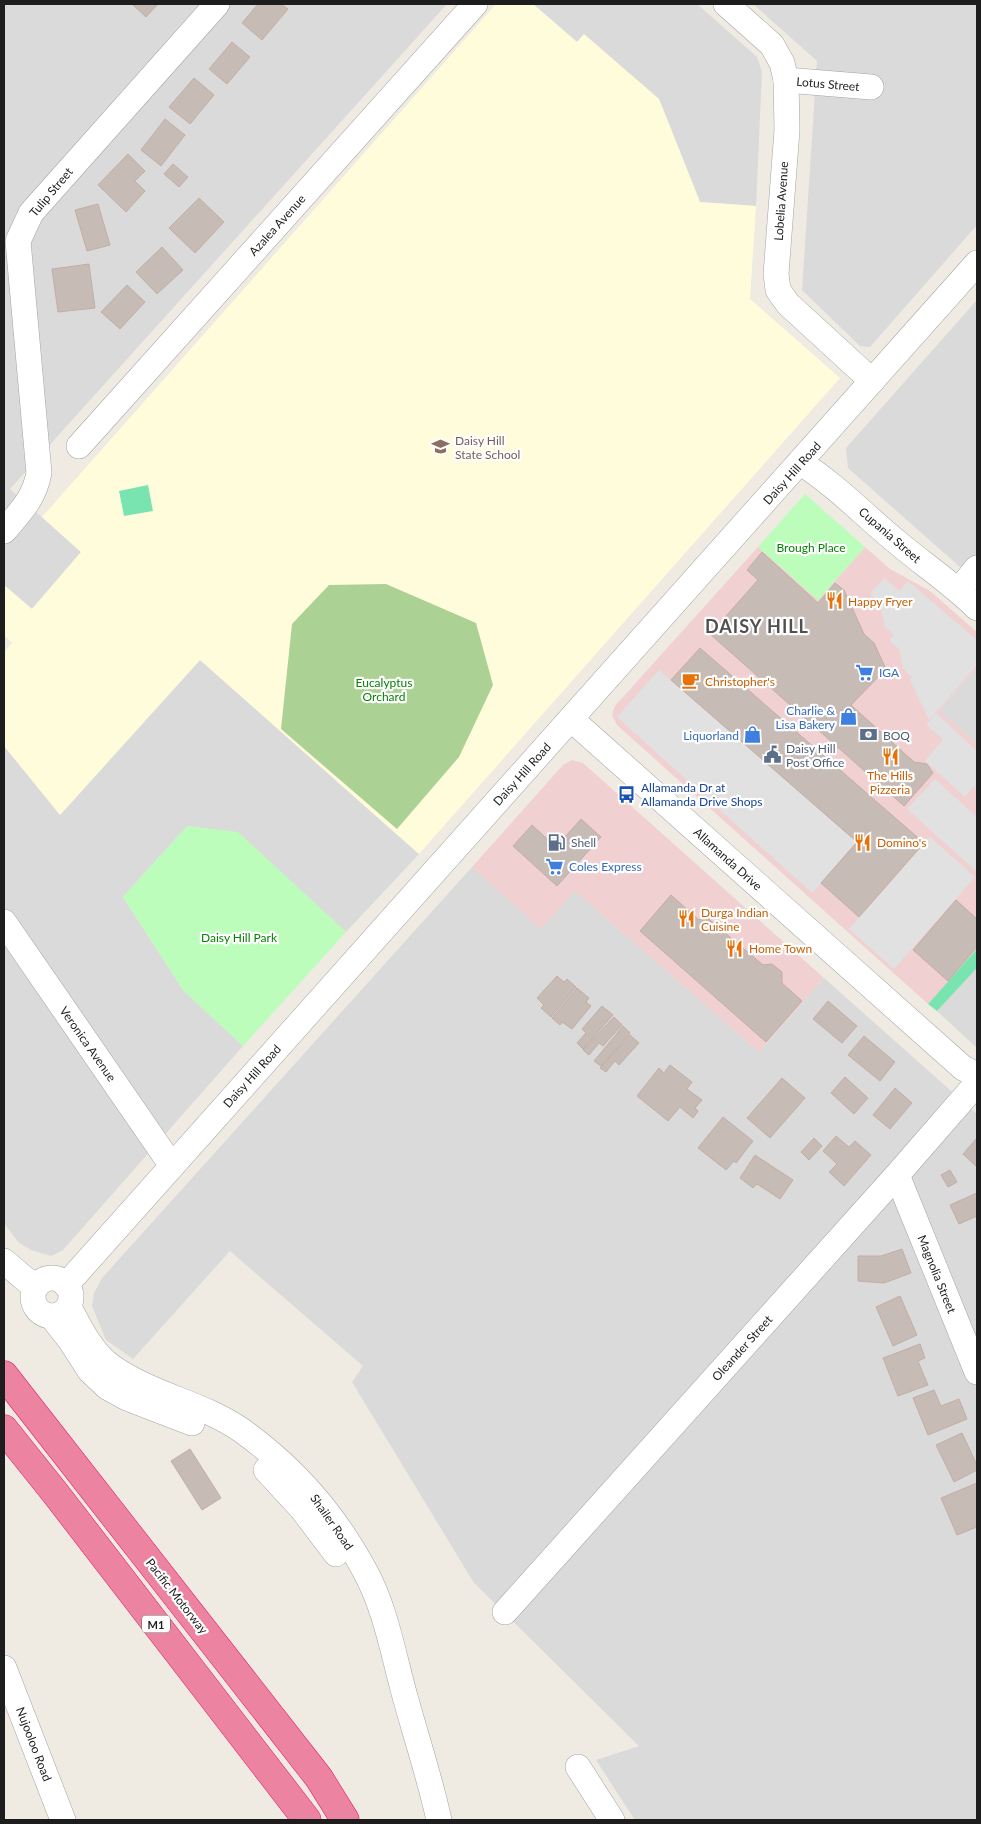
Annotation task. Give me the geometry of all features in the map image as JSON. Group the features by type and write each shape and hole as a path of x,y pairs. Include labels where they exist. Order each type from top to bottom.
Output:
{"highway":[{"name":"Pacific Motorway","path":"4,1375 319,1778 345,1820"},
{"name":"M1","path":"4,1429 307,1820"}],"street":[{"name":"Tulip Street","path":"4,531 26,506 36,490 39,473 18,241 30,214 217,4"},
{"name":"Azalea Avenue","path":"79,446 475,4"},
{"name":"Lobelia Avenue","path":"726,4 772,45 782,63 786,80 787,130 776,274 778,290 788,304 872,381"},
{"name":"Lotus Street","path":"786,80 871,87"},
{"name":"Daisy Hill Road","path":"62,1303 172,1166 977,263"},
{"name":"Cupania Street","path":"801,462 828,479 895,541 959,590 977,608"},
{"path":"959,590 977,568"},
{"name":"Allamanda Drive","path":"571,719 963,1068 977,1075"},
{"name":"Veronica Avenue","path":"4,922 172,1166"},
{"name":"Oleander Street","path":"505,1612 897,1175 977,1083"},
{"name":"Magnolia Street","path":"897,1175 977,1372"},
{"path":"4,1261 26,1280 37,1286"},
{"path":"52,1278 62,1303 40,1312 33,1302 34,1290 37,1286 46,1279 52,1278"},
{"name":"Shailer Road","path":"62,1303 70,1340 90,1371 107,1387 127,1398 181,1418 227,1440 271,1474 330,1544 352,1583 386,1669 423,1798 435,1820"},
{"name":"Shailer Road","path":"62,1303 93,1348 112,1367 142,1384 197,1406 240,1430 270,1453 322,1504 366,1572 384,1621 422,1749 439,1820"},
{"name":"Nujooloo Road","path":"4,1668 63,1820"},
{"path":"578,1767 612,1820"}],"shaded area":[{"path":"4,4 447,4 10,489 81,552 32,609 4,585"},
{"name":"Daisy Hill State School","path":"496,4 533,4 577,42 584,34 659,99 700,202 756,206 750,299 840,378 419,854 200,660 60,815 4,746 4,653 12,643 4,635 4,585 32,609 81,552 42,517"},
{"path":"533,4 697,4 757,57 762,72 756,206 700,202 659,99 584,35 577,42"},
{"path":"753,4 977,4 977,225 870,347 860,346 802,290 817,61"},
{"path":"977,300 977,582 848,468 846,448"},
{"path":"758,547 818,600 865,547 890,569 930,591 977,632 977,668 939,710 977,744 977,949 928,1004 617,725 612,715 615,706"},
{"path":"885,578 899,591 908,581 977,640 977,665 929,720 910,680 912,677 903,669 899,649 889,640 894,635 885,627 879,602 870,593"},
{"path":"200,660 419,854 346,932 238,833 187,826 123,897 183,990 243,1046 63,1250 51,1256 31,1250 18,1242 4,1223 4,746 61,814"},
{"path":"977,668 977,744 939,710"},
{"path":"659,670 857,842 812,893 617,717"},
{"path":"936,713 977,751 977,792 974,786 965,797 925,761 943,739 926,725"},
{"path":"572,760 583,763 824,978 759,1052 575,891 541,929 472,867 563,765"},
{"path":"935,779 977,817 977,872 907,809"},
{"path":"930,837 975,877 894,969 849,929"},
{"path":"472,867 541,928 575,891 759,1052 824,978 977,1114 977,1820 635,1820 596,1760 639,1746 474,1583 352,1382 363,1366 230,1251 133,1359 106,1340 92,1306 94,1293 102,1278"},
{"path":"977,968 977,1048 937,1011"}],"green space":[{"path":"148,485 153,511 124,516 119,491"},
{"name":"Brough Place","path":"805,494 865,547 818,600 758,547"},
{"name":"Eucalyptus Orchard","path":"386,584 476,623 493,685 459,757 397,829 281,729 292,624 329,585"},
{"name":"Daisy Hill Park","path":"187,826 238,832 346,932 243,1046 183,990 123,897"},
{"path":"977,949 977,968 937,1011 928,1004"}],"building":[{"path":"132,4 158,4 146,17"},
{"path":"258,4 281,4 288,9 262,40 242,23"},
{"path":"232,42 250,57 227,84 209,69"},
{"path":"194,78 214,95 190,124 169,107"},
{"path":"165,119 185,135 161,166 141,150"},
{"path":"128,154 145,171 135,181 145,191 126,212 98,185"},
{"path":"173,164 188,177 179,187 164,174"},
{"path":"199,198 224,222 195,253 169,228"},
{"path":"98,204 110,245 87,251 75,210"},
{"path":"162,247 183,270 157,294 136,272"},
{"path":"89,264 95,308 58,312 52,269"},
{"path":"127,285 145,302 120,329 101,312"},
{"path":"762,552 818,603 835,583 844,590 864,634 874,643 886,669 851,705 914,762 927,764 933,773 904,806 710,634 758,580 747,570"},
{"path":"700,648 924,843 859,917 821,883 857,842 671,680"},
{"name":"Coles Express","path":"581,819 601,837 557,886 513,846 532,825 556,847"},
{"path":"671,895 699,920 704,915 763,965 772,964 782,972 782,983 802,1001 766,1042 640,931"},
{"path":"956,900 977,919 977,947 948,981 913,950"},
{"path":"557,976 564,982 567,979 576,987 551,1017 541,1008 544,1005 537,998"},
{"path":"577,988 589,998 586,1002 591,1006 572,1029 562,1022 560,1025 552,1018"},
{"path":"828,1001 857,1026 842,1043 813,1019"},
{"path":"602,1006 613,1015 583,1049 577,1043 586,1033 582,1029"},
{"path":"614,1017 622,1025 603,1046 599,1043 589,1055 583,1050"},
{"path":"623,1026 630,1033 601,1066 594,1061"},
{"path":"630,1035 639,1043 619,1065 615,1061 606,1072 600,1068"},
{"path":"864,1036 895,1062 880,1081 848,1055"},
{"path":"670,1065 692,1082 687,1089 702,1100 695,1108 698,1111 693,1118 680,1107 668,1121 637,1096 659,1068 664,1073"},
{"path":"845,1077 868,1098 854,1114 831,1093"},
{"path":"782,1078 805,1098 770,1138 747,1118"},
{"path":"895,1088 912,1103 890,1129 873,1115"},
{"path":"723,1117 753,1141 736,1163 734,1161 726,1170 698,1148"},
{"path":"836,1136 849,1147 855,1141 871,1155 844,1186 829,1172 837,1164 823,1151"},
{"path":"814,1138 822,1146 809,1160 801,1152"},
{"path":"977,1138 977,1167 963,1154"},
{"path":"755,1155 793,1180 780,1199 757,1184 753,1188 740,1178"},
{"path":"950,1170 957,1182 948,1187 941,1175"},
{"path":"977,1193 977,1216 959,1224 950,1205"},
{"path":"902,1249 911,1273 884,1283 858,1281 858,1256 881,1256"},
{"path":"900,1296 917,1335 893,1346 876,1307"},
{"path":"920,1344 925,1358 918,1361 928,1385 898,1396 883,1358"},
{"path":"934,1390 941,1406 959,1399 967,1419 928,1435 913,1398"},
{"path":"962,1433 977,1465 977,1470 954,1482 936,1445"},
{"path":"190,1449 221,1498 202,1510 171,1461"},
{"path":"977,1483 977,1527 957,1535 941,1498"}],"place":[{"name":"Daisy Hill State School","path":"441,447"},
{"name":"Happy Fryer","path":"834,601"},
{"name":"IGA","path":"865,672"},
{"name":"Christopher's","path":"691,681"},
{"name":"Charlie & Lisa Bakery","path":"849,717"},
{"name":"Liquorland","path":"753,735"},
{"name":"BOQ","path":"869,735"},
{"name":"Daisy Hill Post Office","path":"772,755"},
{"name":"The Hills Pizzeria","path":"890,756"},
{"name":"Allamanda Dr at Allamanda Drive Shops","path":"627,794"},
{"name":"Shell","path":"557,842"},
{"name":"Domino's","path":"863,842"},
{"name":"Coles Express","path":"555,866"},
{"name":"Durga Indian Cuisine","path":"687,919"},
{"name":"Home Town","path":"735,948"}],"district":[{"name":"DAISY HILL","path":"757,626"}]}
